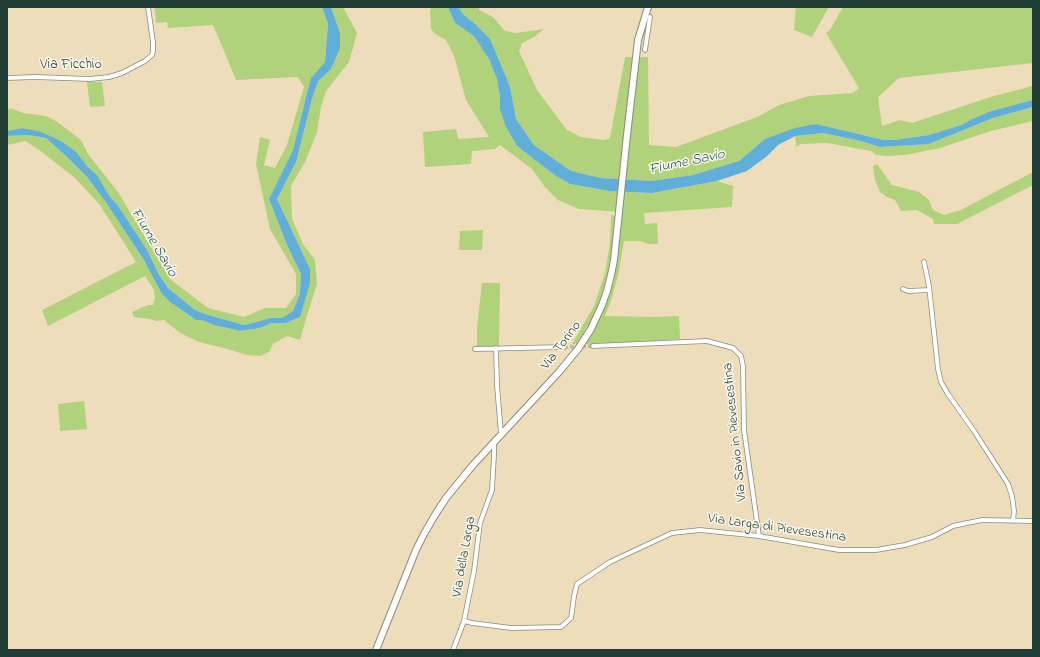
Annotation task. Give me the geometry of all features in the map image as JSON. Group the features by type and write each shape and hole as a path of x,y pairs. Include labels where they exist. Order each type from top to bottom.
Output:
{"main road":[{"name":"Via Torino","path":"376,650 408,568 424,534 446,498 473,465 559,372 578,349 591,328 607,291 616,243 638,40 648,7"}],"street":[{"name":"Via Ficchio","path":"7,78 36,77 90,79 108,77 122,73 146,61 152,55 153,51 148,7"},
{"path":"645,50 650,17"},
{"path":"643,24 647,33"},
{"path":"924,262 930,290 938,369 941,382 1008,484 1012,496 1014,511 1013,521"},
{"path":"903,288 908,291 930,290"},
{"name":"Via Savio in Pievesestina","path":"593,346 707,341 733,348 740,356 742,366 744,430 759,536"},
{"path":"475,349 564,347"},
{"path":"496,348 501,434"},
{"name":"Via della Larga","path":"453,650 464,621 474,571 480,523 492,490 494,442"},
{"name":"Via Larga di Pievesestina","path":"464,621 472,624 510,628 562,627 571,618 577,584 610,562 672,533 700,530 759,536 839,550 876,550 905,545 932,537 953,526 982,520 1033,521"}],"green space":[{"path":"153,7 322,7 328,24 325,62 311,78 293,150 269,199 287,245 301,274 300,293 293,311 282,318 270,318 244,325 195,310 168,288 158,273 147,250 117,204 110,197 97,175 61,141 22,128 7,131 7,110 10,108 23,113 46,116 56,121 81,140 88,154 118,192 170,279 208,308 244,317 265,308 286,308 296,294 296,274 270,229 256,164 260,137 270,140 264,165 275,168 287,145 304,87 298,77 236,80 213,25 168,28 167,22 156,23 155,10"},
{"path":"331,7 343,7 357,33 349,62 326,91 321,107 317,132 305,162 291,186 292,219 303,244 315,260 317,284 300,340 287,336 273,344 269,352 260,356 247,355 199,342 180,333 164,320 156,321 134,317 132,312 148,305 153,305 155,298 154,290 145,276 48,326 42,310 136,262 100,205 75,178 38,149 25,141 7,145 7,136 28,135 46,138 65,155 87,177 105,201 144,260 162,294 170,302 196,320 202,320 214,325 240,331 260,328 272,323 286,323 300,317 310,269 277,199 296,162 318,80 331,69 340,33"},
{"path":"431,7 448,7 455,23 475,36 489,59 497,79 500,109 505,125 517,146 556,176 570,184 609,191 652,193 717,181 733,186 732,207 644,213 645,224 657,223 658,244 649,244 640,241 624,241 619,271 612,298 605,316 679,316 680,339 631,343 584,344 609,294 616,267 622,212 579,209 558,200 545,187 532,169 500,145 495,149 472,151 471,164 425,167 423,132 456,129 458,139 489,137 466,100 454,56 446,40 435,34 431,29"},
{"path":"458,7 479,7 479,10 493,17 505,31 516,33 544,29 534,37 522,43 519,51 537,90 567,130 581,137 604,140 610,138 625,57 648,57 649,145 676,147 757,117 779,105 809,96 853,93 859,88 826,33 830,30 843,7 1033,7 1033,63 899,78 878,97 882,126 900,120 912,123 994,96 1033,86 1033,100 991,111 961,125 929,135 895,140 884,140 816,124 765,139 739,161 693,175 651,181 601,178 571,171 534,145 516,119 510,87 474,23 464,15"},
{"path":"796,7 829,7 812,37 794,30"},
{"path":"87,82 102,82 105,106 90,107"},
{"path":"1033,107 1033,121 991,131 940,148 905,155 876,155 871,151 827,143 801,144 796,147 795,136 823,133 861,141 880,147 929,144 993,118"},
{"path":"877,164 892,185 919,192 929,200 933,210 944,215 961,210 1033,172 1033,185 957,224 934,224 933,219 917,210 901,211 895,200 880,192 875,180 873,166"},
{"path":"611,215 615,216 613,243 602,295 593,317 584,333 577,344 572,344 594,306 605,273 610,243"},
{"path":"483,230 482,250 459,250 460,231"},
{"path":"482,283 500,283 499,346 477,347 477,327"},
{"path":"84,401 87,429 60,431 58,404"}],"water":[{"path":"322,7 331,7 340,33 340,48 331,69 318,81 296,162 277,199 310,269 310,283 300,317 286,323 272,323 260,328 240,331 214,325 202,320 196,320 170,302 162,294 144,260 105,201 87,177 65,155 46,138 28,135 7,136 7,131 22,128 41,132 61,141 76,152 88,167 97,175 110,197 117,204 147,250 158,273 168,288 195,310 244,325 270,318 282,318 293,311 300,293 301,274 287,245 269,199 293,150 311,78 325,62 328,24"},
{"path":"448,7 458,7 464,15 490,39 510,87 516,119 534,145 571,171 601,178 651,181 693,175 739,161 765,139 795,128 816,124 884,140 895,140 929,135 961,125 991,111 1033,100 1033,107 993,118 929,144 880,147 861,141 823,133 795,136 778,145 766,157 747,171 717,181 652,193 609,191 570,184 556,176 517,146 505,125 500,109 497,79 489,59 474,36 455,23"}],"tunnel":[{"path":"564,347 593,346"}],"water label":[{"name":"Fiume Savio","path":"687,163"},
{"name":"Fiume Savio","path":"153,243"}]}
